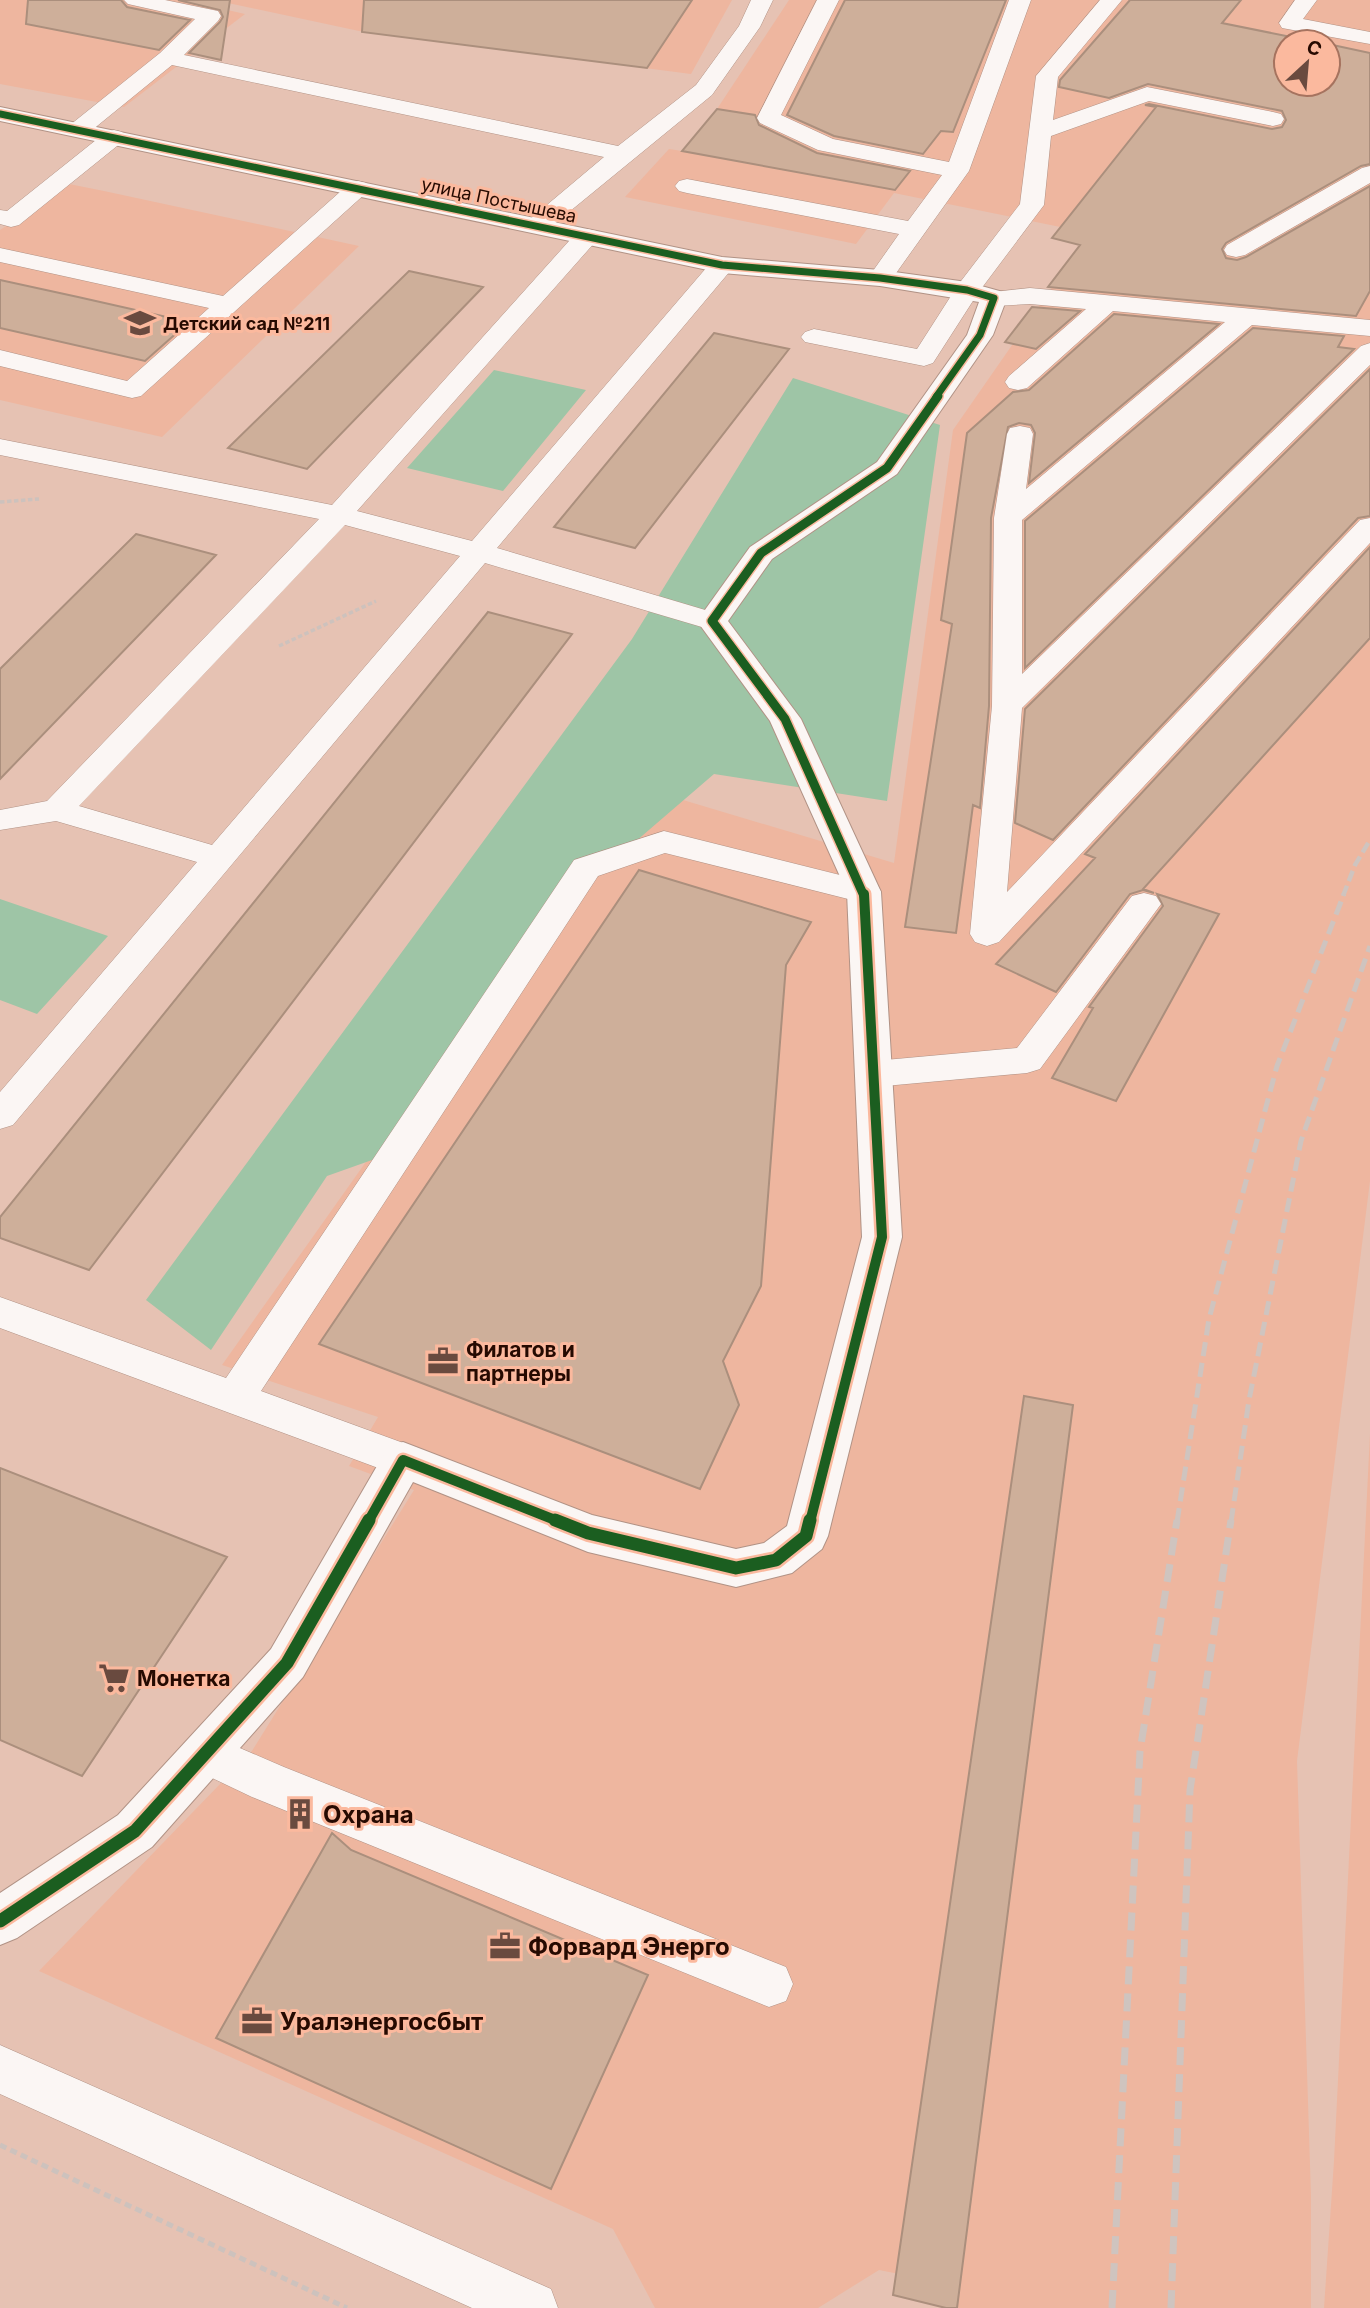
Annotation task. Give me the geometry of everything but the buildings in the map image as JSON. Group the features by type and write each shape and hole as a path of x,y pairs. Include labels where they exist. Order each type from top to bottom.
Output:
{"street":[{"name":"улица Постышева","path":"0,114 722,265 880,278 980,294"},
{"path":"0,1921 135,1831 286,1663 403,1460 588,1533 736,1568 776,1560 806,1536 882,1237 864,892 785,719 712,621 761,553 887,468 980,335 980,294"}],"lane":[{"path":"78,130 168,58 210,16 135,0"},
{"path":"538,225 704,90 749,27 762,0"},
{"path":"828,0 768,118 826,145 957,171"},
{"path":"880,278 957,171 1020,0"},
{"path":"814,337 924,358 980,294 1032,205 1047,76 1111,0"},
{"path":"1306,0 1290,23 1370,38"},
{"path":"168,58 622,154"},
{"path":"1041,132 1147,94 1273,119"},
{"path":"0,217 11,219 114,137"},
{"path":"1236,250 1370,173"},
{"path":"687,186 915,230"},
{"path":"0,358 132,390 358,188"},
{"path":"57,810 339,515 587,236"},
{"path":"0,255 227,304"},
{"path":"0,1116 722,265"},
{"path":"980,294 1030,296 1370,328"},
{"path":"1018,382 1107,303"},
{"path":"1008,518 1247,316"},
{"path":"1007,706 1370,351"},
{"path":"1020,434 1008,518 1007,706 988,934 1370,526"},
{"path":"0,447 339,515 479,552 712,621"},
{"path":"0,820 57,810 220,858"},
{"path":"235,1398 586,867 664,842 864,892"},
{"path":"874,1074 1027,1060 1144,904"},
{"path":"0,1312 403,1460"},
{"path":"205,1753 281,1787 769,1984"},
{"path":"0,2069 532,2308"}],"path":[{"path":"273,649 382,598"},
{"path":"0,2145 347,2308"}],"shaded area":[{"path":"0,0 184,0 245,14 124,107 0,84"},
{"path":"214,0 732,0 691,74 359,31"},
{"path":"789,0 1370,0 1370,1181 1297,1761 1311,2195 1311,2308 943,2308 940,2282 879,2270 818,2308 655,2308 613,2229 39,1971 252,1751 414,1490 349,1466 378,1417 222,1365 633,785 894,863 953,430 1090,233 894,193 856,244 625,197 669,149 682,151 717,109"},
{"name":"Детский сад №211","path":"69,184 359,246 162,437 0,400 0,230"},
{"path":"1370,1434 1370,2308 1324,2308 1334,2161"}],"green space":[{"path":"494,370 586,390 503,491 407,468"},
{"path":"793,378 940,425 887,801 714,774 578,891 417,1144 327,1176 211,1350 146,1300 632,639"},
{"path":"0,899 108,936 37,1014 0,1000"}],"railway":[{"path":"1343,896 1355,865 1370,840"},
{"path":"1177,1522 1209,1319 1277,1066 1344,894"},
{"path":"1231,1522 1249,1400 1301,1141 1370,946"},
{"path":"1112,2308 1140,1751 1177,1520"},
{"path":"1171,2308 1190,1790 1231,1520"}],"cycle path":[{"path":"0,114 722,265 880,278 967,290 994,298 980,335 887,468 761,553 712,621 785,719 864,892 882,1237 806,1536 776,1560 736,1568 588,1533 403,1460 287,1663 135,1831 0,1921"}],"place":[{"name":"Детский сад №211","path":"140,323"},
{"name":"Филатов и партнеры","path":"443,1361"},
{"name":"Монетка","path":"114,1678"},
{"name":"Охрана","path":"300,1814"},
{"name":"Форвард Энерго","path":"505,1946"},
{"name":"Уралэнергосбыт","path":"257,2021"}]}
